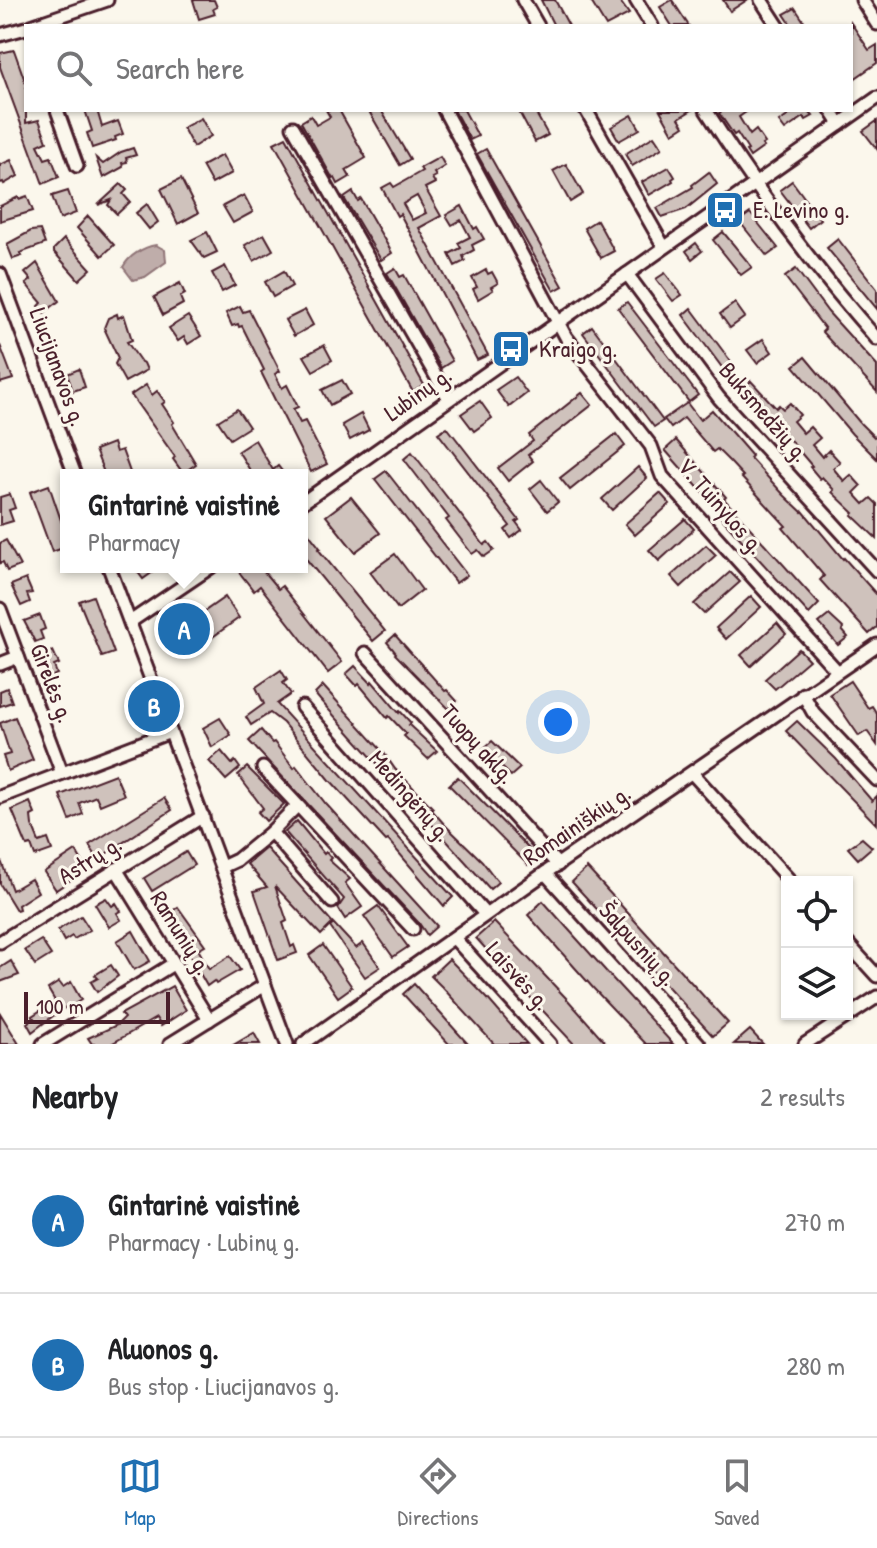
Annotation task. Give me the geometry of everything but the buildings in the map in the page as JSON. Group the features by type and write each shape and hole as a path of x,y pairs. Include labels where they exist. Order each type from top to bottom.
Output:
{"street":[{"path":"37,24 107,0"},
{"path":"523,0 537,24"},
{"path":"636,0 651,24"},
{"path":"761,0 777,24"},
{"path":"862,0 877,24"},
{"path":"0,35 24,28"},
{"name":"Lubinų g.","path":"308,499 877,98"},
{"path":"58,112 77,166"},
{"path":"445,112 559,321"},
{"path":"587,112 664,247"},
{"path":"707,112 753,184 877,339"},
{"path":"832,112 840,124"},
{"path":"293,127 449,399"},
{"name":"Liucijanavos g.","path":"0,274 4,300 73,469"},
{"name":"Buksmedžių g.","path":"627,274 719,398 877,571"},
{"name":"V. Tuinylos g.","path":"559,321 566,337 651,446 662,476 837,671"},
{"path":"111,573 287,1044"},
{"path":"130,622 202,573"},
{"name":"Girelės g.","path":"0,609 62,773"},
{"name":"Romainiškių g.","path":"303,1044 485,914 877,645"},
{"name":"Tuopų aklg.","path":"365,653 558,865"},
{"path":"0,664 18,657"},
{"path":"803,694 813,712 877,780"},
{"name":"Medingėnų g.","path":"302,707 485,914"},
{"path":"0,797 170,732"},
{"path":"263,768 413,929"},
{"path":"692,773 786,876"},
{"path":"222,867 237,860 297,806"},
{"name":"Astrų g.","path":"0,942 203,816"},
{"path":"271,832 332,902"},
{"name":"Ramunių g.","path":"116,869 209,1020"},
{"name":"Šalpusnių g.","path":"545,873 699,1044"},
{"name":"Laisvės g.","path":"454,938 550,1044"},
{"path":"852,948 877,976"},
{"path":"43,1044 173,964"},
{"path":"170,1044 265,985"},
{"path":"805,1044 877,997"}],"shaded area":[{"path":"156,245 165,250 166,262 145,277 133,280 123,267 137,253"}],"place":[{"name":"E. Levino g.","path":"725,210"},
{"name":"Kraigo g.","path":"511,349"},
{"name":"Gintarinė vaistinė","path":"184,629"},
{"name":"Aluonos g.","path":"154,706"}]}
